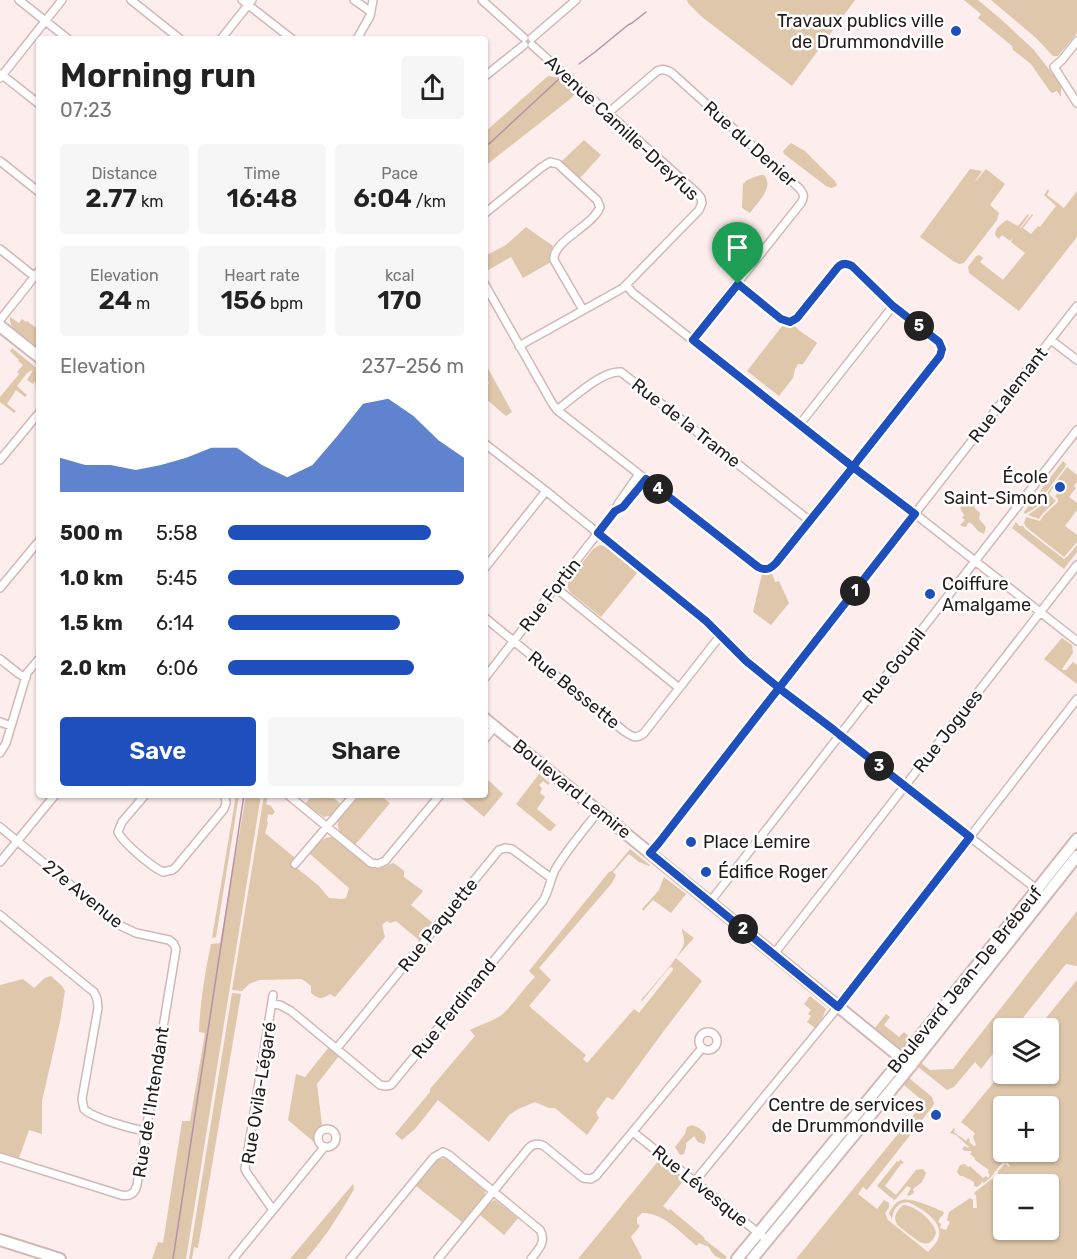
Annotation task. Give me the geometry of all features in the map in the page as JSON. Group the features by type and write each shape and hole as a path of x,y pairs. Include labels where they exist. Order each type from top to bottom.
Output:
{"main road":[{"path":"1,326 36,355"},
{"name":"Boulevard Lemire","path":"488,720 906,1063"},
{"name":"Boulevard Jean-De Brébeuf","path":"1042,893 1077,839"},
{"name":"Boulevard Jean-De Brébeuf","path":"737,1259 763,1237 1042,893 1077,856"},
{"name":"Boulevard Jean-De Brébeuf","path":"752,1259 763,1237"},
{"path":"0,1240 60,1259"}],"street":[{"path":"19,0 64,36"},
{"path":"36,102 1,76 62,0"},
{"path":"131,0 176,36"},
{"path":"354,0 371,12"},
{"path":"359,36 371,12 373,0"},
{"name":"Avenue Camille-Dreyfus","path":"482,0 701,198 702,203 699,210 626,285"},
{"path":"488,73 576,0"},
{"path":"223,36 248,2 288,36"},
{"path":"1077,41 1054,67 1077,103"},
{"name":"Rue du Denier","path":"608,112 656,72 661,69 666,70 802,191 804,197 801,203 693,340"},
{"path":"0,161 36,190"},
{"path":"488,211 550,162 558,164 594,197 600,205 597,214 558,247 554,257 583,310"},
{"path":"0,249 36,273"},
{"path":"488,290 557,410 763,570 771,568 776,563 941,354 942,349 939,342 893,306 852,266 847,264 838,267 797,318 790,322 781,319 738,284"},
{"path":"1,326 36,275"},
{"path":"519,346 626,285 633,293 853,467 1077,641"},
{"path":"800,424 893,306"},
{"name":"Rue Lalemant","path":"650,853 1077,306"},
{"path":"1051,340 1077,360"},
{"name":"Rue de la Trame","path":"557,410 593,382 610,373 621,372 810,521"},
{"path":"0,460 36,417"},
{"name":"Rue Goupil","path":"710,902 1077,430"},
{"path":"488,446 706,621 746,661 779,688 1042,893"},
{"name":"Rue Fortin","path":"488,674 615,511 639,474"},
{"name":"Rue Fortin","path":"615,511 623,507 646,479"},
{"path":"488,564 546,491"},
{"path":"0,588 36,545"},
{"name":"Rue Jogues","path":"774,954 1077,565"},
{"path":"556,588 679,688 720,636"},
{"name":"Rue Bessette","path":"488,620 630,735 637,737 644,733 679,688"},
{"path":"0,659 26,678"},
{"path":"0,753 6,743 28,671 36,662"},
{"path":"695,1181 838,1007 1077,699"},
{"path":"0,723 11,726"},
{"path":"488,735 495,726"},
{"path":"0,862 53,798"},
{"path":"142,798 122,822 118,832 122,839 163,872 175,868 224,809 225,798"},
{"path":"292,798 371,863 377,864 387,859 438,798"},
{"path":"296,864 351,798"},
{"name":"Rue Ferdinand","path":"272,1004 280,1005 291,1011 380,1085 393,1084 543,901 551,878 570,846 599,811"},
{"name":"27e Avenue","path":"0,827 121,926 136,933 169,940 174,944"},
{"name":"Rue Paquette","path":"337,1048 499,850 512,849 551,878"},
{"path":"0,915 96,996 98,1008 82,1099 84,1109 91,1114 146,1131"},
{"name":"Rue de l'Intendant","path":"0,1157 121,1195 128,1196 133,1193 136,1188 176,953 174,944"},
{"name":"Rue Ovila-Légaré","path":"273,995 245,1171 273,1210"},
{"path":"438,1259 528,1149 534,1145 544,1146 583,1178 589,1179 596,1176 702,1048"},
{"name":"Rue Lévesque","path":"633,1132 763,1237"},
{"path":"233,1259 324,1147"},
{"path":"350,1259 426,1166 443,1152 540,1230 543,1238 540,1247 531,1259"}],"shaded area":[{"path":"687,0 855,0 792,86 702,17"},
{"path":"964,0 978,0 1034,50 1061,85 1061,97 1057,91 1052,93 1049,90 1031,64 978,18 981,14"},
{"path":"991,0 1077,0 1077,33 1058,56 1053,56 1036,38"},
{"path":"555,72 577,92 488,164 488,129 548,76 555,77"},
{"path":"584,140 601,155 580,178 561,162"},
{"path":"791,143 805,151 837,185 831,188 826,186 784,154 783,151"},
{"path":"970,169 982,171 974,183 986,169 1005,184 990,205 999,213 997,220 964,263 959,264 920,237"},
{"path":"764,175 767,180 766,190 750,213 742,208 743,184"},
{"path":"1048,189 1047,195 1064,208 1077,191 1077,237 1019,311 969,273 968,267 976,256 980,255 983,258 980,262 1003,280 1025,253 1011,242 1013,237 1010,241 1002,235 999,239 995,235 996,230 1007,220 1018,226 1028,214 1020,228 1032,214 1023,228 1031,234 1038,226 1040,227 1056,206 1044,195"},
{"path":"526,227 553,246 550,253 551,262 523,278 511,257 488,270 488,254 506,245"},
{"path":"10,317 19,323 22,319 36,328 36,346 12,327"},
{"path":"783,325 794,325 817,343 803,364 798,364 793,378 779,396 747,371"},
{"path":"12,348 36,368 36,390 35,381 33,384 27,380 32,370 17,386 27,395 25,397 16,390 7,404 16,411 14,413 0,402 0,397 19,374 17,372 23,365 10,351"},
{"path":"488,368 512,412 506,416 488,401"},
{"path":"1063,461 1066,464 1065,467 1047,491 1042,504 1025,514 1024,512"},
{"path":"1067,467 1077,475 1077,482 1074,486 1076,488 1069,497 1077,503 1077,510 1065,526 1077,535 1077,542 1064,557 1024,523 1026,517 1040,521 1058,502 1055,496 1059,491 1057,489 1064,488 1057,483 1049,494 1056,501 1039,519 1028,515 1045,502 1048,492"},
{"path":"972,495 982,503 974,507 980,513 979,519 986,527 984,534 971,523 968,523 966,527 960,525 965,520 962,518 964,515 960,508"},
{"path":"1016,522 1064,559 1077,545 1077,552 1064,569 1012,528"},
{"path":"600,545 607,547 637,573 601,617 571,593 568,585 569,580 593,549"},
{"path":"772,573 775,582 779,581 789,603 771,625 753,612 762,574"},
{"path":"1062,638 1072,645 1073,653 1062,669 1066,670 1073,662 1077,665 1077,684 1044,659"},
{"path":"539,774 550,783 548,785 543,781 539,785 542,788 540,793 545,797 537,809 556,825 551,831 516,804"},
{"path":"488,780 503,794 484,817 462,798 488,798"},
{"path":"235,798 239,798 216,937 212,938"},
{"path":"245,798 261,798 186,1259 152,1259 158,1242 163,1243 182,1121 190,1121 205,1033 199,1032 200,1010 211,944 220,943"},
{"path":"264,798 268,798 266,804 271,806 275,812 272,815 268,814 265,833 295,858 293,865 319,886 329,898 346,898 349,888 310,854 319,842 328,837 332,837 372,868 378,869 393,863 404,871 404,877 423,891 411,905 434,924 420,941 396,921 390,923 387,921 382,925 385,937 335,997 330,994 322,998 316,997 311,993 311,986 301,979 259,980 249,984 242,991 232,990"},
{"path":"310,798 334,798 341,804 332,815 324,817 305,804"},
{"path":"357,798 384,798 390,803 355,845 340,832 338,821"},
{"path":"630,849 650,865 639,862 629,854 613,872 616,875 612,883 539,968 551,980 529,1006 586,1055 583,1059 587,1063 634,1009 639,1013 673,970 669,968 641,1000 682,948 684,941 682,929 694,938 676,958 702,981 613,1100 607,1097 596,1112 599,1118 587,1135 555,1108 535,1102 509,1115 489,1142 438,1100 415,1129 402,1140 395,1134 475,1036 470,1030 497,1018 508,1009 535,977 529,971"},
{"path":"664,877 686,894 671,913 653,900 643,911 642,909 659,890"},
{"path":"1077,911 1077,966 1066,964 1023,1018 993,1018"},
{"path":"51,976 65,991 42,1101 42,1134 29,1130 19,1158 0,1152 0,985 23,979 34,988 45,978"},
{"path":"1077,980 1077,1259 796,1259 924,1102 904,1085 909,1078 932,1097 933,1106 867,1190 863,1187 858,1194 877,1209 884,1200 889,1203 885,1213 888,1220 928,1252 939,1236 934,1220 918,1207 907,1202 896,1208 892,1219 889,1213 894,1205 906,1199 944,1212 938,1222 941,1224 940,1228 946,1230 950,1222 947,1220 949,1212 970,1198 973,1200 973,1208 977,1208 975,1192 993,1178 993,1240 1059,1240 1059,1174 998,1174 1005,1164 1010,1166 1008,1163 1002,1163 984,1183 981,1181 982,1183 977,1187 974,1186 974,1182 960,1176 957,1172 960,1165 970,1166 983,1178 986,1176 988,1178 989,1170 975,1160 970,1154 971,1151 962,1149 965,1146 969,1147 956,1135 950,1133 954,1128 954,1132 966,1141 968,1138 969,1142 976,1145 973,1137 975,1133 961,1122 993,1083 1059,1084 1059,1018 1046,1018"},
{"path":"232,993 241,994 198,1248 194,1247 192,1259 189,1259"},
{"path":"810,996 826,1009 815,1028 807,1022 811,1016 808,1014 811,1010 804,1004"},
{"path":"886,1014 890,1017 884,1025 899,1037 904,1032 911,1038 905,1046 899,1048 875,1028"},
{"path":"993,1018 993,1054 981,1069 975,1062 954,1087 947,1090 918,1067 921,1063 930,1070 953,1069"},
{"path":"329,1047 339,1056 317,1084 322,1125 314,1133 315,1143 288,1120 296,1074 305,1077"},
{"path":"692,1125 704,1132 706,1140 704,1144 698,1142 694,1136 686,1143 684,1154 680,1155 675,1147 685,1134 687,1127"},
{"path":"445,1158 485,1191 484,1196 462,1222 416,1186 437,1160"},
{"path":"900,1159 904,1163 885,1186 896,1195 916,1170 923,1169 926,1173 922,1182 913,1189 914,1193 907,1195 911,1188 907,1186 894,1200 877,1186"},
{"path":"659,1160 685,1179 663,1206 669,1211 670,1209 727,1257 722,1259 717,1257 709,1247 699,1243 697,1246 665,1220 642,1213 637,1218 640,1226 631,1237 641,1259 578,1259"},
{"path":"353,1184 354,1189 343,1208 313,1251 306,1259 290,1259"},
{"path":"495,1200 518,1218 504,1235 480,1215"},
{"path":"903,1205 918,1211 932,1224 936,1233 930,1242 926,1244 918,1241 898,1225 896,1215"}],"waterway":[{"path":"579,64 646,12"},
{"path":"488,144 559,79"},
{"path":"173,1259 244,798"}],"place":[{"name":"Travaux publics ville de Drummondville","path":"956,31"},
{"name":"École Saint-Simon","path":"1060,487"},
{"name":"Coiffure Amalgame","path":"930,594"},
{"name":"Place Lemire","path":"691,842"},
{"name":"Édifice Roger","path":"706,872"},
{"name":"Centre de services de Drummondville","path":"936,1115"}],"route":[{"path":"738,284 693,340 853,467 915,514 910,520 779,688 774,694 658,844 650,853 838,1007 970,837 834,730 784,692 779,688 774,684 760,673 706,621 598,533 615,511 623,507 646,479 758,567 763,570 771,568 853,467 940,356 942,349 939,342 893,306 852,266 847,264 838,267 797,318 790,322 781,319 738,284"}]}
